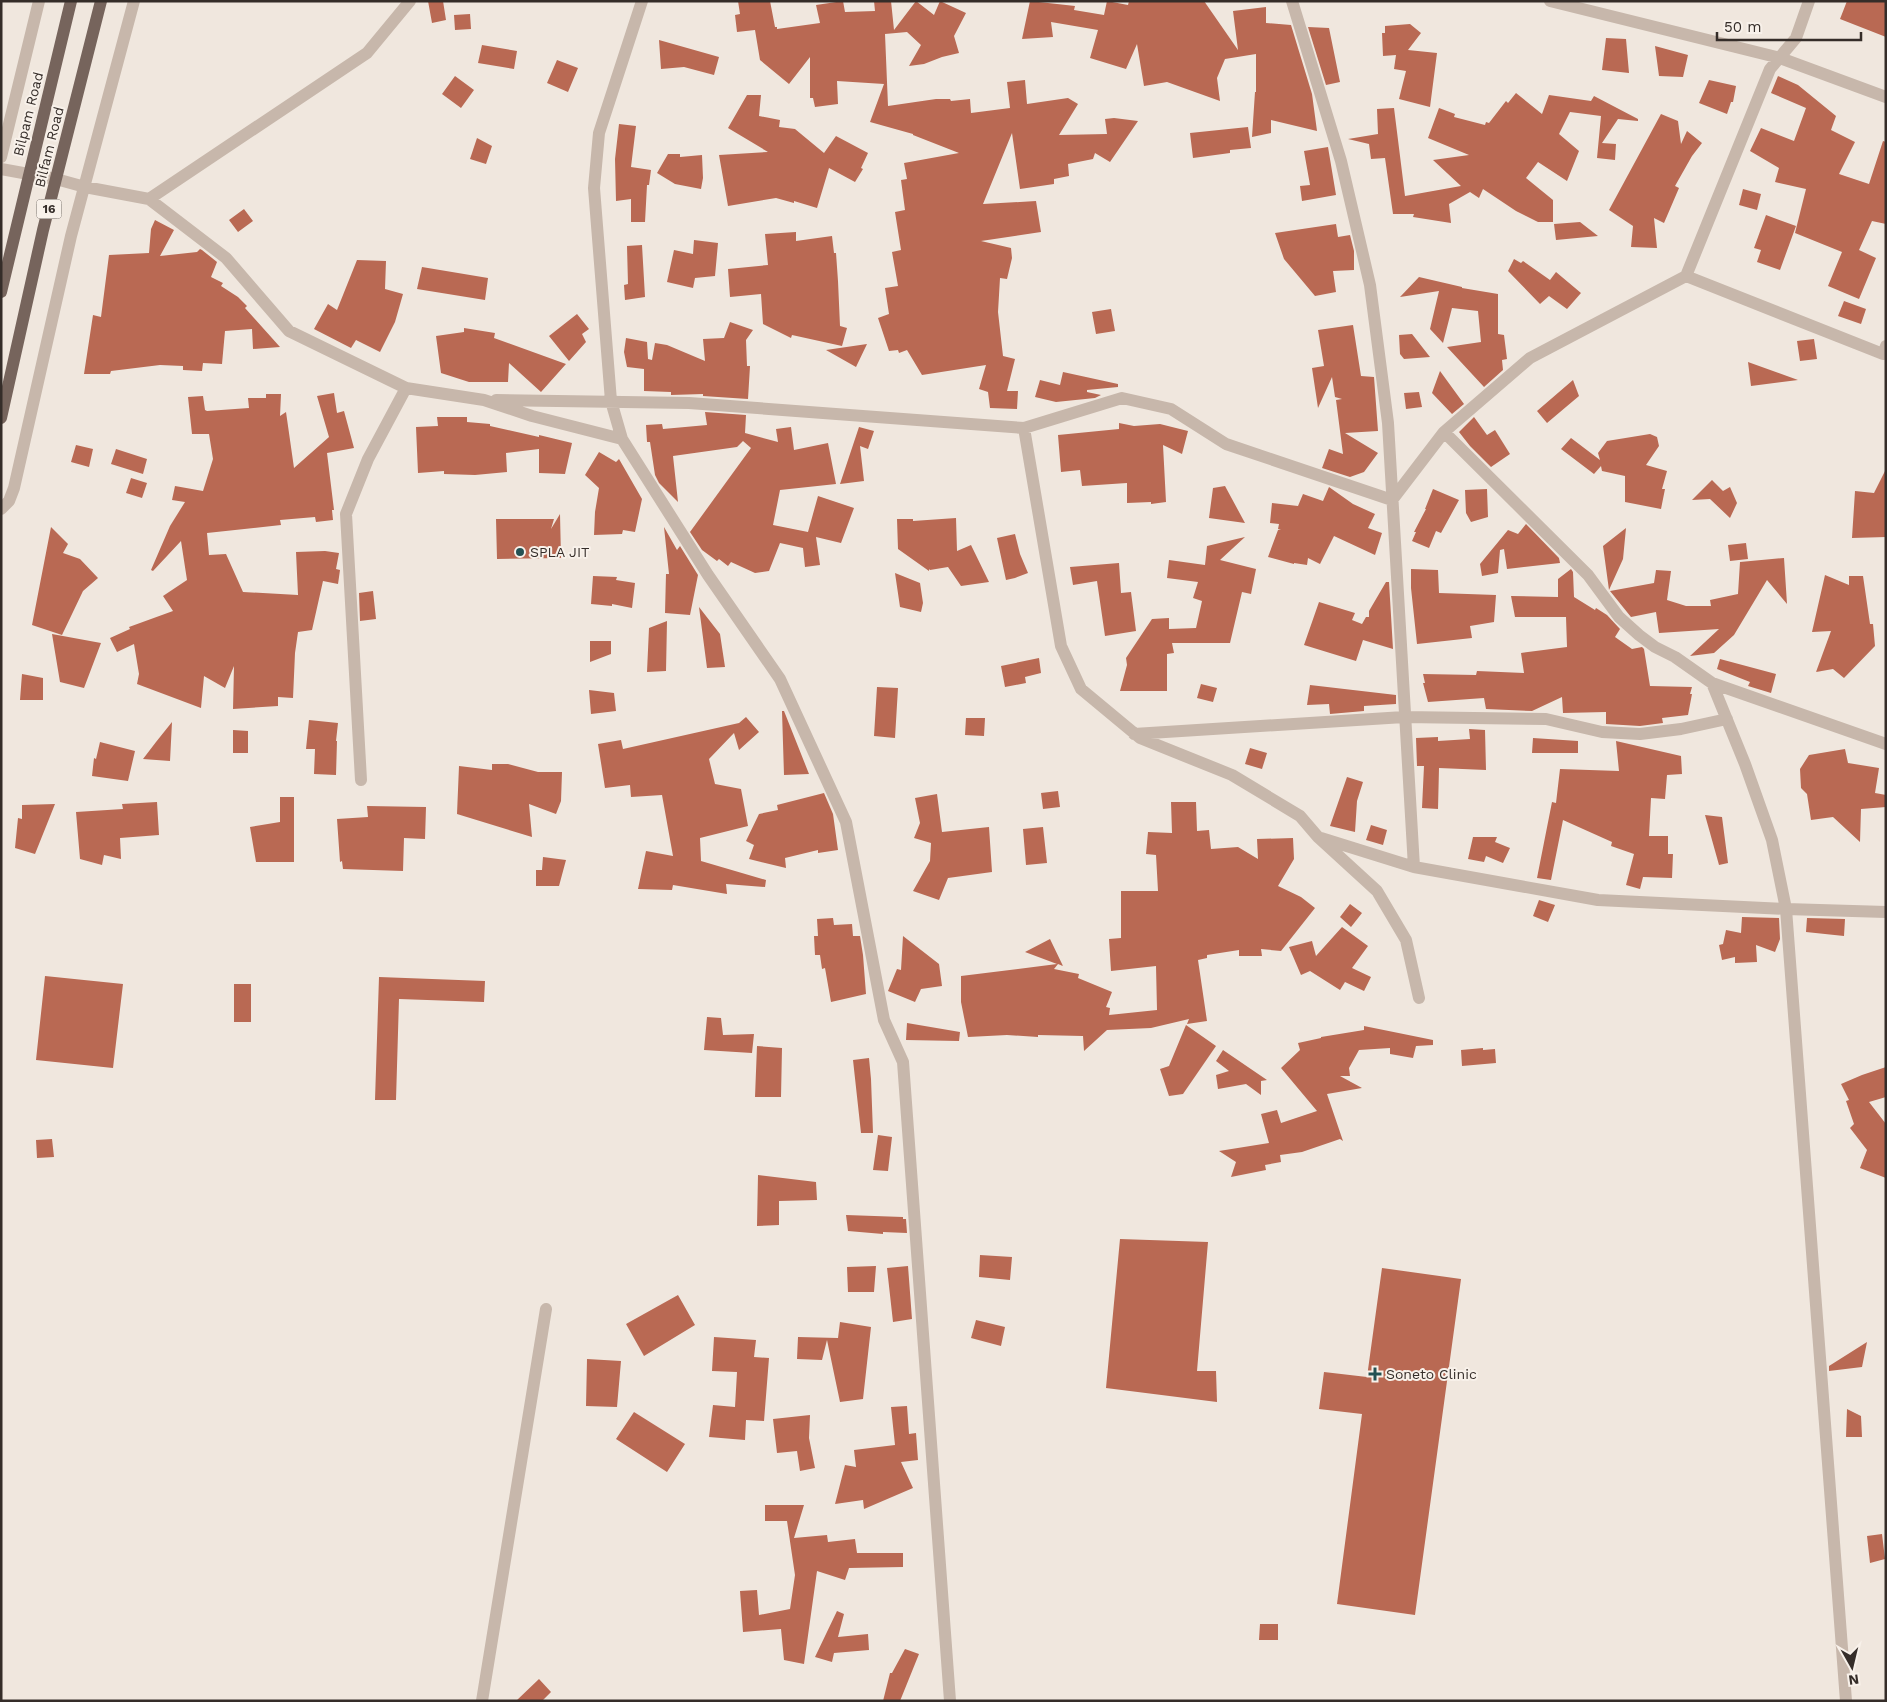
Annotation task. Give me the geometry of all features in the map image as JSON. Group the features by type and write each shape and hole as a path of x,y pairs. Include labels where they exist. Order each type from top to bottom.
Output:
{"main road":[{"name":"Bilpam Road","path":"1,292 71,1"},
{"name":"Bilfam Road","path":"1,418 43,230 101,1"}],"street":[{"path":"1,156 39,1"},
{"path":"1,509 9,500 14,488 71,236 134,1"},
{"path":"149,198 367,53 410,1"},
{"path":"642,1 600,133 594,188 611,402 622,439 708,575 780,679 846,822 884,1020 903,1062 950,1701"},
{"path":"1292,1 1341,161 1370,286 1388,423 1414,867"},
{"path":"1550,1 1780,58 1886,97"},
{"path":"1392,500 1444,432 1530,358 1686,276 1770,69 1796,38 1809,1"},
{"path":"1,169 29,173 85,187 149,198 226,258 289,331 406,388 484,400 688,403 1024,428 1122,398 1171,409 1226,444 1392,500"},
{"path":"1686,276 1883,354 1886,346"},
{"path":"360,780 346,514 368,459 406,388"},
{"path":"484,400 532,416 622,439"},
{"path":"1024,428 1061,646 1081,690 1140,738 1232,775 1300,816 1318,837 1377,891 1406,940 1419,998"},
{"path":"1444,432 1588,575 1620,617 1639,636 1675,657 1712,683 1886,744"},
{"path":"1712,683 1772,840 1786,909 1846,1701"},
{"path":"1134,734 1404,717 1546,719 1602,732 1640,734 1681,729 1727,719"},
{"path":"1318,837 1414,867 1598,900 1886,912"},
{"path":"482,1701 546,1309"}],"building":[{"path":"428,1 443,1 446,20 432,23"},
{"path":"738,1 770,1 777,29 820,23 816,5 843,1 845,12 875,11 874,1 891,1 894,30 916,1 934,15 940,1 966,13 954,36 959,53 924,64 909,66 921,45 907,32 885,34 888,106 936,99 950,99 951,101 970,99 971,113 1010,108 1007,82 1025,80 1027,104 1068,98 1078,104 1059,135 1107,134 1105,119 1114,118 1138,121 1110,162 1095,153 1093,159 1068,164 1069,176 1054,179 1054,184 1020,189 1012,133 983,204 1036,201 1041,232 981,241 1011,248 1012,258 1007,279 1000,278 998,312 1003,356 1015,359 1007,391 1018,391 1017,409 990,408 988,392 979,389 986,365 922,375 907,350 899,353 898,350 889,351 878,318 889,314 885,288 898,286 892,252 901,250 895,212 905,210 901,180 907,179 904,163 959,153 913,134 870,122 884,84 837,81 838,104 815,107 813,98 810,98 810,57 789,84 760,60 755,30 737,32 735,15 740,14"},
{"path":"1030,1 1075,6 1074,10 1104,15 1107,1 1128,5 1129,1 1204,1 1238,50 1233,11 1266,7 1266,23 1291,25 1312,94 1317,131 1271,120 1271,133 1252,137 1256,92 1256,54 1225,59 1217,78 1220,101 1167,82 1144,86 1137,44 1126,69 1090,58 1098,30 1051,22 1053,37 1022,39"},
{"path":"1847,1 1886,1 1886,37 1840,19"},
{"path":"470,14 471,29 455,30 454,15"},
{"path":"1410,24 1421,33 1408,50 1437,53 1430,107 1399,99 1406,71 1394,69 1396,55 1383,56 1382,33 1385,33 1385,26"},
{"path":"1308,27 1329,28 1340,82 1326,85"},
{"path":"1606,38 1626,39 1629,73 1602,70"},
{"path":"659,40 719,57 714,75 684,67 661,69"},
{"path":"482,45 517,51 514,69 478,63"},
{"path":"1655,46 1688,55 1683,77 1659,76"},
{"path":"557,60 578,68 568,92 547,83"},
{"path":"455,76 474,90 461,108 442,94"},
{"path":"1778,76 1798,85 1836,116 1831,130 1855,142 1839,174 1869,184 1883,141 1886,142 1886,224 1872,221 1859,250 1876,258 1859,299 1828,286 1842,252 1795,233 1806,189 1775,182 1779,168 1750,151 1761,128 1794,141 1806,108 1771,93"},
{"path":"1709,80 1736,86 1733,102 1731,102 1727,114 1699,103"},
{"path":"1516,93 1542,114 1549,95 1591,101 1594,96 1638,119 1638,121 1618,119 1602,143 1616,144 1615,160 1597,158 1601,116 1570,112 1559,134 1579,151 1567,181 1538,162 1526,178 1553,200 1553,222 1538,222 1516,211 1483,189 1479,198 1470,192 1449,204 1451,223 1413,217 1414,214 1393,214 1385,158 1371,159 1369,144 1348,139 1378,134 1377,109 1394,108 1405,196 1461,186 1433,160 1469,155 1428,138 1439,108 1455,114 1454,117 1485,125 1486,122 1489,123 1506,101 1508,103"},
{"path":"747,95 761,95 759,116 780,120 779,127 795,129 824,153 836,136 868,153 861,168 863,169 855,182 829,168 817,208 776,198 728,206 719,155 768,152 728,128"},
{"path":"1661,114 1678,121 1681,144 1687,131 1702,143 1692,156 1675,186 1679,188 1664,223 1654,218 1657,248 1631,247 1633,226 1609,210"},
{"path":"619,124 636,126 631,167 651,170 649,185 647,185 645,222 631,222 631,199 616,201 615,159"},
{"path":"1248,127 1251,148 1230,150 1230,153 1193,158 1190,133"},
{"path":"477,138 492,146 486,164 470,159"},
{"path":"1328,147 1336,195 1302,201 1300,186 1310,185 1304,151"},
{"path":"668,154 680,154 680,157 702,155 703,178 701,189 675,184 657,173"},
{"path":"1743,189 1761,194 1757,210 1739,205"},
{"path":"244,209 253,221 238,232 229,220"},
{"path":"1766,215 1796,226 1780,270 1757,262 1761,250 1754,248"},
{"path":"155,220 174,230 160,256 202,250 217,262 211,277 223,283 221,286 238,297 247,306 245,308 280,347 253,349 252,329 225,331 222,364 203,363 202,371 183,370 183,366 160,365 111,371 110,374 84,374 93,315 101,317 109,255 149,253 151,229"},
{"path":"1580,222 1598,236 1556,240 1554,224"},
{"path":"1336,224 1338,237 1350,235 1354,251 1354,270 1333,271 1336,292 1315,296 1284,259 1275,233"},
{"path":"796,232 796,241 832,236 834,253 836,253 840,326 847,328 842,346 792,335 791,338 763,324 761,294 730,297 728,269 768,265 765,234"},
{"path":"694,240 718,243 715,276 695,278 693,288 667,282 674,250 693,254"},
{"path":"642,245 645,297 625,300 624,285 628,284 627,246"},
{"path":"1514,259 1521,263 1523,261 1550,280 1556,272 1581,293 1567,309 1549,296 1540,304 1508,271"},
{"path":"357,260 386,261 385,289 403,294 395,322 380,352 356,340 351,348 314,329 328,304 337,310"},
{"path":"422,267 488,278 485,300 417,289"},
{"path":"1419,277 1462,288 1498,294 1498,334 1504,335 1507,359 1502,360 1503,370 1484,387 1447,347 1481,342 1478,311 1452,308 1443,343 1430,329 1439,291 1400,297"},
{"path":"1844,301 1866,309 1861,324 1838,316"},
{"path":"1111,309 1115,331 1096,334 1092,312"},
{"path":"577,314 589,329 582,334 586,342 569,361 549,336"},
{"path":"730,322 753,330 746,340 747,366 750,366 748,399 703,396 703,394 671,395 671,392 644,391 644,369 627,367 624,352 626,338 647,342 648,359 652,360 655,343 667,345 705,361 703,339 724,338"},
{"path":"1353,325 1361,376 1374,377 1378,431 1345,433 1378,453 1364,472 1350,477 1322,468 1329,449 1343,454 1336,400 1342,399 1335,397 1332,377 1318,408 1312,368 1324,366 1318,330"},
{"path":"464,328 495,333 494,338 566,364 541,392 509,363 508,382 469,382 441,373 436,336 464,332"},
{"path":"1412,334 1430,357 1404,359 1400,354 1399,335"},
{"path":"1814,339 1817,359 1800,361 1797,341"},
{"path":"867,344 856,367 826,350"},
{"path":"1748,362 1798,380 1751,386"},
{"path":"1440,371 1464,404 1452,414 1432,393"},
{"path":"1063,372 1118,384 1118,387 1087,390 1087,392 1101,395 1095,398 1056,402 1035,397 1040,380 1060,385"},
{"path":"1573,380 1579,396 1547,423 1537,411"},
{"path":"1419,392 1422,407 1406,409 1404,393"},
{"path":"334,393 337,413 344,411 354,448 327,453 334,510 332,510 333,520 316,522 315,517 280,520 281,525 207,533 209,555 226,554 243,592 298,595 296,552 325,551 339,553 336,569 340,570 338,584 323,581 312,630 298,632 293,698 278,697 278,706 233,709 234,666 225,688 204,676 201,708 137,684 139,674 134,644 117,652 110,638 130,629 129,627 173,611 163,596 187,580 181,541 153,571 151,570 170,526 185,502 172,500 175,486 203,491 213,459 209,434 192,434 188,397 203,396 205,410 207,411 249,408 248,398 266,398 266,394 281,394 280,416 286,412 294,468 329,437 317,396"},
{"path":"705,412 746,415 745,433 778,442 776,429 791,427 794,450 828,443 836,484 780,490 773,525 808,532 818,496 854,508 841,543 816,537 820,565 805,567 803,548 780,543 769,571 755,573 731,562 728,566 719,559 717,561 702,550 690,532 751,448 743,441 737,447 673,456 678,502 659,483 655,475 650,442 647,442 646,425 662,424 663,429 707,425"},
{"path":"437,417 467,417 467,422 490,424 490,426 572,443 565,474 539,473 539,449 506,453 507,472 475,475 444,474 444,471 418,473 416,427 438,426"},
{"path":"1474,417 1487,435 1495,430 1510,454 1491,467 1459,432"},
{"path":"1119,423 1134,426 1160,424 1188,431 1182,454 1163,445 1166,502 1151,504 1151,502 1127,503 1127,483 1082,486 1080,470 1061,472 1058,435 1119,429"},
{"path":"859,427 874,431 868,449 860,446 864,481 840,484"},
{"path":"1650,434 1657,437 1659,446 1646,465 1667,471 1662,489 1665,489 1661,509 1625,502 1625,476 1602,471 1601,466 1594,474 1561,449 1571,438 1600,460 1598,453 1607,441"},
{"path":"76,445 93,449 89,467 71,462"},
{"path":"116,449 147,459 143,474 111,464"},
{"path":"599,452 616,462 619,459 642,499 635,532 623,530 622,534 594,535 599,488 585,475"},
{"path":"1886,469 1886,537 1852,538 1855,491 1874,493"},
{"path":"131,478 147,483 142,498 126,493"},
{"path":"1712,480 1723,491 1730,487 1737,503 1730,518 1710,499 1692,500"},
{"path":"1225,486 1245,523 1209,518 1213,488"},
{"path":"1329,487 1353,504 1375,514 1368,528 1382,533 1375,555 1334,536 1320,564 1308,558 1307,565 1294,564 1268,557 1278,530 1281,529 1278,529 1279,524 1270,523 1272,503 1298,506 1303,494 1323,501"},
{"path":"1433,489 1459,500 1441,533 1436,531 1429,548 1412,541 1416,532 1414,532 1426,509"},
{"path":"1487,489 1488,517 1471,522 1466,513 1465,490"},
{"path":"560,514 561,558 497,559 496,519 554,519 551,529"},
{"path":"956,518 957,551 971,545 989,582 961,586 948,567 929,569 929,571 898,549 897,519 913,519 913,521"},
{"path":"1526,524 1559,558 1560,563 1507,569 1504,549 1500,550 1498,573 1482,576 1480,564 1508,530 1518,534"},
{"path":"51,527 68,544 63,553 80,559 98,578 83,591 62,635 32,625"},
{"path":"664,527 677,550 680,546 698,575 690,615 665,613 666,574 669,574"},
{"path":"1626,528 1623,559 1609,590 1603,546"},
{"path":"1015,534 1020,554 1028,573 1006,580 997,538"},
{"path":"1245,537 1220,560 1256,569 1251,594 1242,592 1230,643 1172,643 1174,653 1167,654 1167,691 1120,691 1127,665 1126,658 1152,619 1169,618 1169,629 1196,628 1202,601 1193,598 1198,582 1167,578 1169,560 1205,565 1207,546"},
{"path":"1746,543 1748,559 1730,561 1728,545"},
{"path":"1784,558 1787,604 1767,580 1734,635 1714,653 1690,656 1719,629 1659,633 1656,612 1631,617 1610,591 1654,583 1656,570 1671,571 1667,600 1686,606 1711,606 1710,600 1738,594 1740,562"},
{"path":"1119,563 1121,593 1131,592 1136,631 1105,636 1097,581 1073,585 1070,567"},
{"path":"1411,569 1438,570 1439,593 1496,595 1494,622 1470,626 1472,638 1417,644 1411,588"},
{"path":"1571,569 1573,572 1574,597 1607,615 1620,629 1615,637 1632,649 1642,647 1644,649 1650,686 1692,687 1688,715 1662,718 1663,723 1640,726 1606,724 1606,712 1563,713 1562,697 1532,711 1486,709 1484,698 1428,702 1423,683 1425,683 1423,674 1476,675 1477,671 1524,673 1521,653 1567,647 1566,617 1515,617 1511,596 1558,597 1558,579"},
{"path":"895,573 920,583 923,603 921,612 900,607"},
{"path":"1825,575 1849,585 1849,576 1863,576 1870,624 1873,624 1875,646 1844,678 1833,669 1816,672 1831,631 1812,632"},
{"path":"593,576 617,577 616,580 635,583 632,608 612,604 612,606 591,604"},
{"path":"1386,582 1389,582 1393,649 1363,640 1356,661 1304,645 1319,602 1355,613 1352,620 1362,624 1366,617 1369,617 1369,611"},
{"path":"373,591 376,619 360,621 359,593"},
{"path":"699,607 720,634 725,667 707,668"},
{"path":"667,621 666,671 647,672 649,628"},
{"path":"52,634 101,643 84,688 60,682"},
{"path":"590,641 611,641 611,654 590,662"},
{"path":"1039,658 1041,673 1025,677 1026,683 1005,687 1001,666"},
{"path":"1720,659 1776,674 1771,693 1748,686 1750,682 1717,669"},
{"path":"22,674 43,678 43,700 20,700"},
{"path":"1201,684 1217,688 1213,702 1197,698"},
{"path":"1310,685 1396,695 1396,704 1364,706 1364,711 1330,714 1329,704 1307,705"},
{"path":"877,687 898,688 895,738 874,736"},
{"path":"589,690 614,693 616,711 591,714"},
{"path":"782,711 784,711 809,774 784,775"},
{"path":"746,717 759,732 739,750 734,733 709,759 715,784 741,789 748,826 700,838 701,861 766,880 765,887 726,884 727,894 673,885 672,890 638,889 646,851 673,856 662,795 631,797 630,785 605,788 598,744 621,740 623,749 739,723"},
{"path":"966,718 985,718 984,736 965,735"},
{"path":"309,720 338,723 336,775 314,774 315,749 306,749"},
{"path":"172,722 170,761 143,759 156,742"},
{"path":"1469,729 1485,730 1486,770 1439,768 1438,809 1422,808 1424,766 1417,766 1416,738 1438,737 1438,741 1470,739"},
{"path":"233,730 248,731 248,753 233,753"},
{"path":"1533,738 1578,741 1578,753 1532,753"},
{"path":"1616,741 1681,756 1682,774 1667,775 1665,799 1651,798 1649,836 1668,836 1668,854 1673,854 1672,878 1643,877 1640,889 1626,885 1634,854 1611,846 1612,842 1563,820 1551,880 1537,878 1552,802 1556,803 1560,769 1619,771"},
{"path":"100,742 135,751 128,781 92,776 94,758 96,759"},
{"path":"1250,748 1267,753 1262,769 1245,764"},
{"path":"1845,749 1848,763 1879,768 1875,793 1886,795 1886,807 1861,809 1860,842 1833,817 1811,820 1807,794 1801,788 1800,769 1809,755"},
{"path":"492,764 508,764 538,772 562,772 561,801 556,814 529,804 532,837 457,814 459,766 492,770"},
{"path":"1347,777 1363,782 1357,801 1355,832 1330,826"},
{"path":"1058,791 1060,807 1043,809 1041,793"},
{"path":"824,793 833,814 838,850 818,853 818,850 785,858 786,868 749,859 754,845 746,841 759,814 778,810 777,805"},
{"path":"937,794 942,832 989,827 992,872 948,878 939,900 913,891 930,861 931,843 914,838 920,823 915,798"},
{"path":"280,797 294,797 294,862 256,862 250,827 280,822"},
{"path":"157,802 159,835 120,838 121,859 104,855 102,865 80,859 76,812 123,809 122,804"},
{"path":"1171,802 1196,802 1197,831 1209,830 1211,849 1238,847 1258,859 1257,839 1293,838 1294,859 1278,886 1301,897 1315,908 1281,951 1261,949 1262,956 1239,956 1239,950 1207,955 1207,958 1198,960 1207,1021 1187,1024 1189,1019 1151,1028 1107,1030 1084,1051 1083,1036 1038,1035 1038,1037 1007,1035 968,1037 961,1002 961,976 1057,964 1025,952 1050,939 1063,966 1058,964 1054,969 1079,974 1078,978 1112,992 1106,1007 1110,1008 1109,1015 1157,1010 1156,966 1111,971 1109,939 1121,938 1121,891 1158,891 1156,855 1146,854 1148,832 1172,833"},
{"path":"55,804 35,854 15,848 18,818 22,819 22,805"},
{"path":"367,806 426,807 425,839 404,838 403,871 343,869 342,861 340,862 337,819 368,817"},
{"path":"1705,815 1722,817 1728,863 1719,865"},
{"path":"1371,825 1387,830 1383,845 1366,840"},
{"path":"1043,827 1047,863 1026,865 1023,829"},
{"path":"1473,837 1497,837 1495,842 1510,848 1503,863 1486,856 1484,862 1468,859"},
{"path":"543,857 566,860 559,886 536,886 536,870 542,870"},
{"path":"1539,900 1555,905 1548,922 1533,916"},
{"path":"1350,904 1362,913 1351,927 1340,917"},
{"path":"1742,917 1779,918 1780,939 1775,952 1756,945 1757,962 1735,963 1735,957 1722,960 1719,945 1723,944 1726,930 1741,933"},
{"path":"833,918 834,925 852,924 853,936 860,936 866,994 831,1002 825,968 822,969 820,955 815,955 814,936 818,936 817,919"},
{"path":"1807,918 1845,919 1844,936 1806,932"},
{"path":"1342,927 1368,946 1352,968 1371,977 1364,991 1345,982 1340,990 1310,971 1301,975 1289,947 1312,941 1316,956"},
{"path":"903,936 939,964 942,986 921,989 915,1002 888,991 897,969 901,970"},
{"path":"45,976 123,984 113,1068 36,1060"},
{"path":"379,977 485,981 484,1002 399,999 396,1100 375,1100"},
{"path":"234,984 251,984 251,1022 234,1022"},
{"path":"707,1017 721,1018 723,1035 754,1034 752,1053 704,1050"},
{"path":"907,1023 960,1032 959,1041 906,1040"},
{"path":"1186,1025 1216,1046 1183,1094 1169,1096 1160,1069 1169,1066"},
{"path":"1364,1026 1433,1040 1433,1045 1416,1046 1413,1058 1390,1054 1390,1048 1359,1050 1349,1068 1350,1076 1340,1076 1362,1088 1327,1094 1343,1141 1340,1139 1302,1152 1280,1155 1281,1162 1265,1165 1266,1170 1231,1177 1236,1162 1219,1151 1269,1143 1261,1114 1277,1110 1281,1123 1317,1111 1281,1068 1300,1050 1298,1043 1364,1030"},
{"path":"757,1046 782,1048 781,1097 755,1097"},
{"path":"1483,1048 1483,1050 1495,1049 1496,1063 1462,1066 1461,1050"},
{"path":"1223,1050 1267,1080 1261,1081 1261,1095 1246,1084 1218,1089 1216,1075 1229,1071 1216,1061"},
{"path":"869,1058 873,1133 861,1133 853,1060"},
{"path":"1886,1067 1886,1097 1869,1102 1886,1124 1886,1178 1860,1168 1867,1150 1850,1128 1854,1124 1846,1101 1849,1100 1841,1084"},
{"path":"878,1135 892,1137 888,1171 873,1170"},
{"path":"52,1139 54,1157 37,1158 36,1140"},
{"path":"758,1175 816,1182 817,1200 779,1201 779,1225 757,1226"},
{"path":"846,1215 903,1217 903,1219 906,1219 907,1233 883,1232 883,1234 848,1231"},
{"path":"1120,1239 1208,1242 1197,1371 1216,1371 1217,1402 1106,1388"},
{"path":"980,1255 1012,1257 1010,1280 979,1277"},
{"path":"876,1266 874,1292 848,1292 847,1267"},
{"path":"908,1266 912,1319 893,1322 887,1268"},
{"path":"1382,1268 1461,1279 1415,1615 1337,1604 1362,1414 1319,1409 1324,1372 1367,1377"},
{"path":"678,1295 695,1325 644,1356 626,1324"},
{"path":"976,1320 1005,1327 1001,1346 971,1338"},
{"path":"840,1322 871,1327 863,1399 840,1402 827,1340 822,1360 797,1359 798,1337 838,1338"},
{"path":"714,1337 756,1340 754,1357 769,1358 764,1421 746,1420 745,1440 709,1437 713,1405 735,1407 737,1372 712,1371"},
{"path":"1867,1342 1862,1367 1829,1371 1829,1366"},
{"path":"587,1359 621,1361 617,1407 586,1406"},
{"path":"907,1406 909,1434 916,1433 918,1460 901,1462 913,1488 864,1509 863,1500 835,1504 845,1465 856,1467 854,1450 895,1445 891,1407"},
{"path":"1847,1409 1861,1416 1862,1437 1846,1437"},
{"path":"634,1412 685,1444 667,1472 616,1439"},
{"path":"810,1415 809,1438 815,1468 800,1471 797,1451 777,1453 773,1419"},
{"path":"765,1505 804,1505 794,1538 827,1535 828,1542 855,1539 857,1553 903,1553 903,1567 849,1568 845,1580 817,1571 804,1664 784,1660 781,1629 743,1632 740,1591 757,1590 759,1615 790,1609 795,1575 787,1521 765,1521"},
{"path":"1882,1534 1885,1559 1870,1563 1867,1536"},
{"path":"837,1611 844,1614 838,1637 868,1634 869,1650 834,1653 832,1662 815,1657"},
{"path":"1260,1624 1278,1624 1278,1640 1259,1640"},
{"path":"905,1649 919,1654 900,1701 883,1701 890,1673 892,1673"},
{"path":"539,1679 551,1692 542,1701 516,1701"}],"place":[{"name":"SPLA JIT","path":"520,552"},
{"name":"Soneto Clinic","path":"1375,1374"}]}
